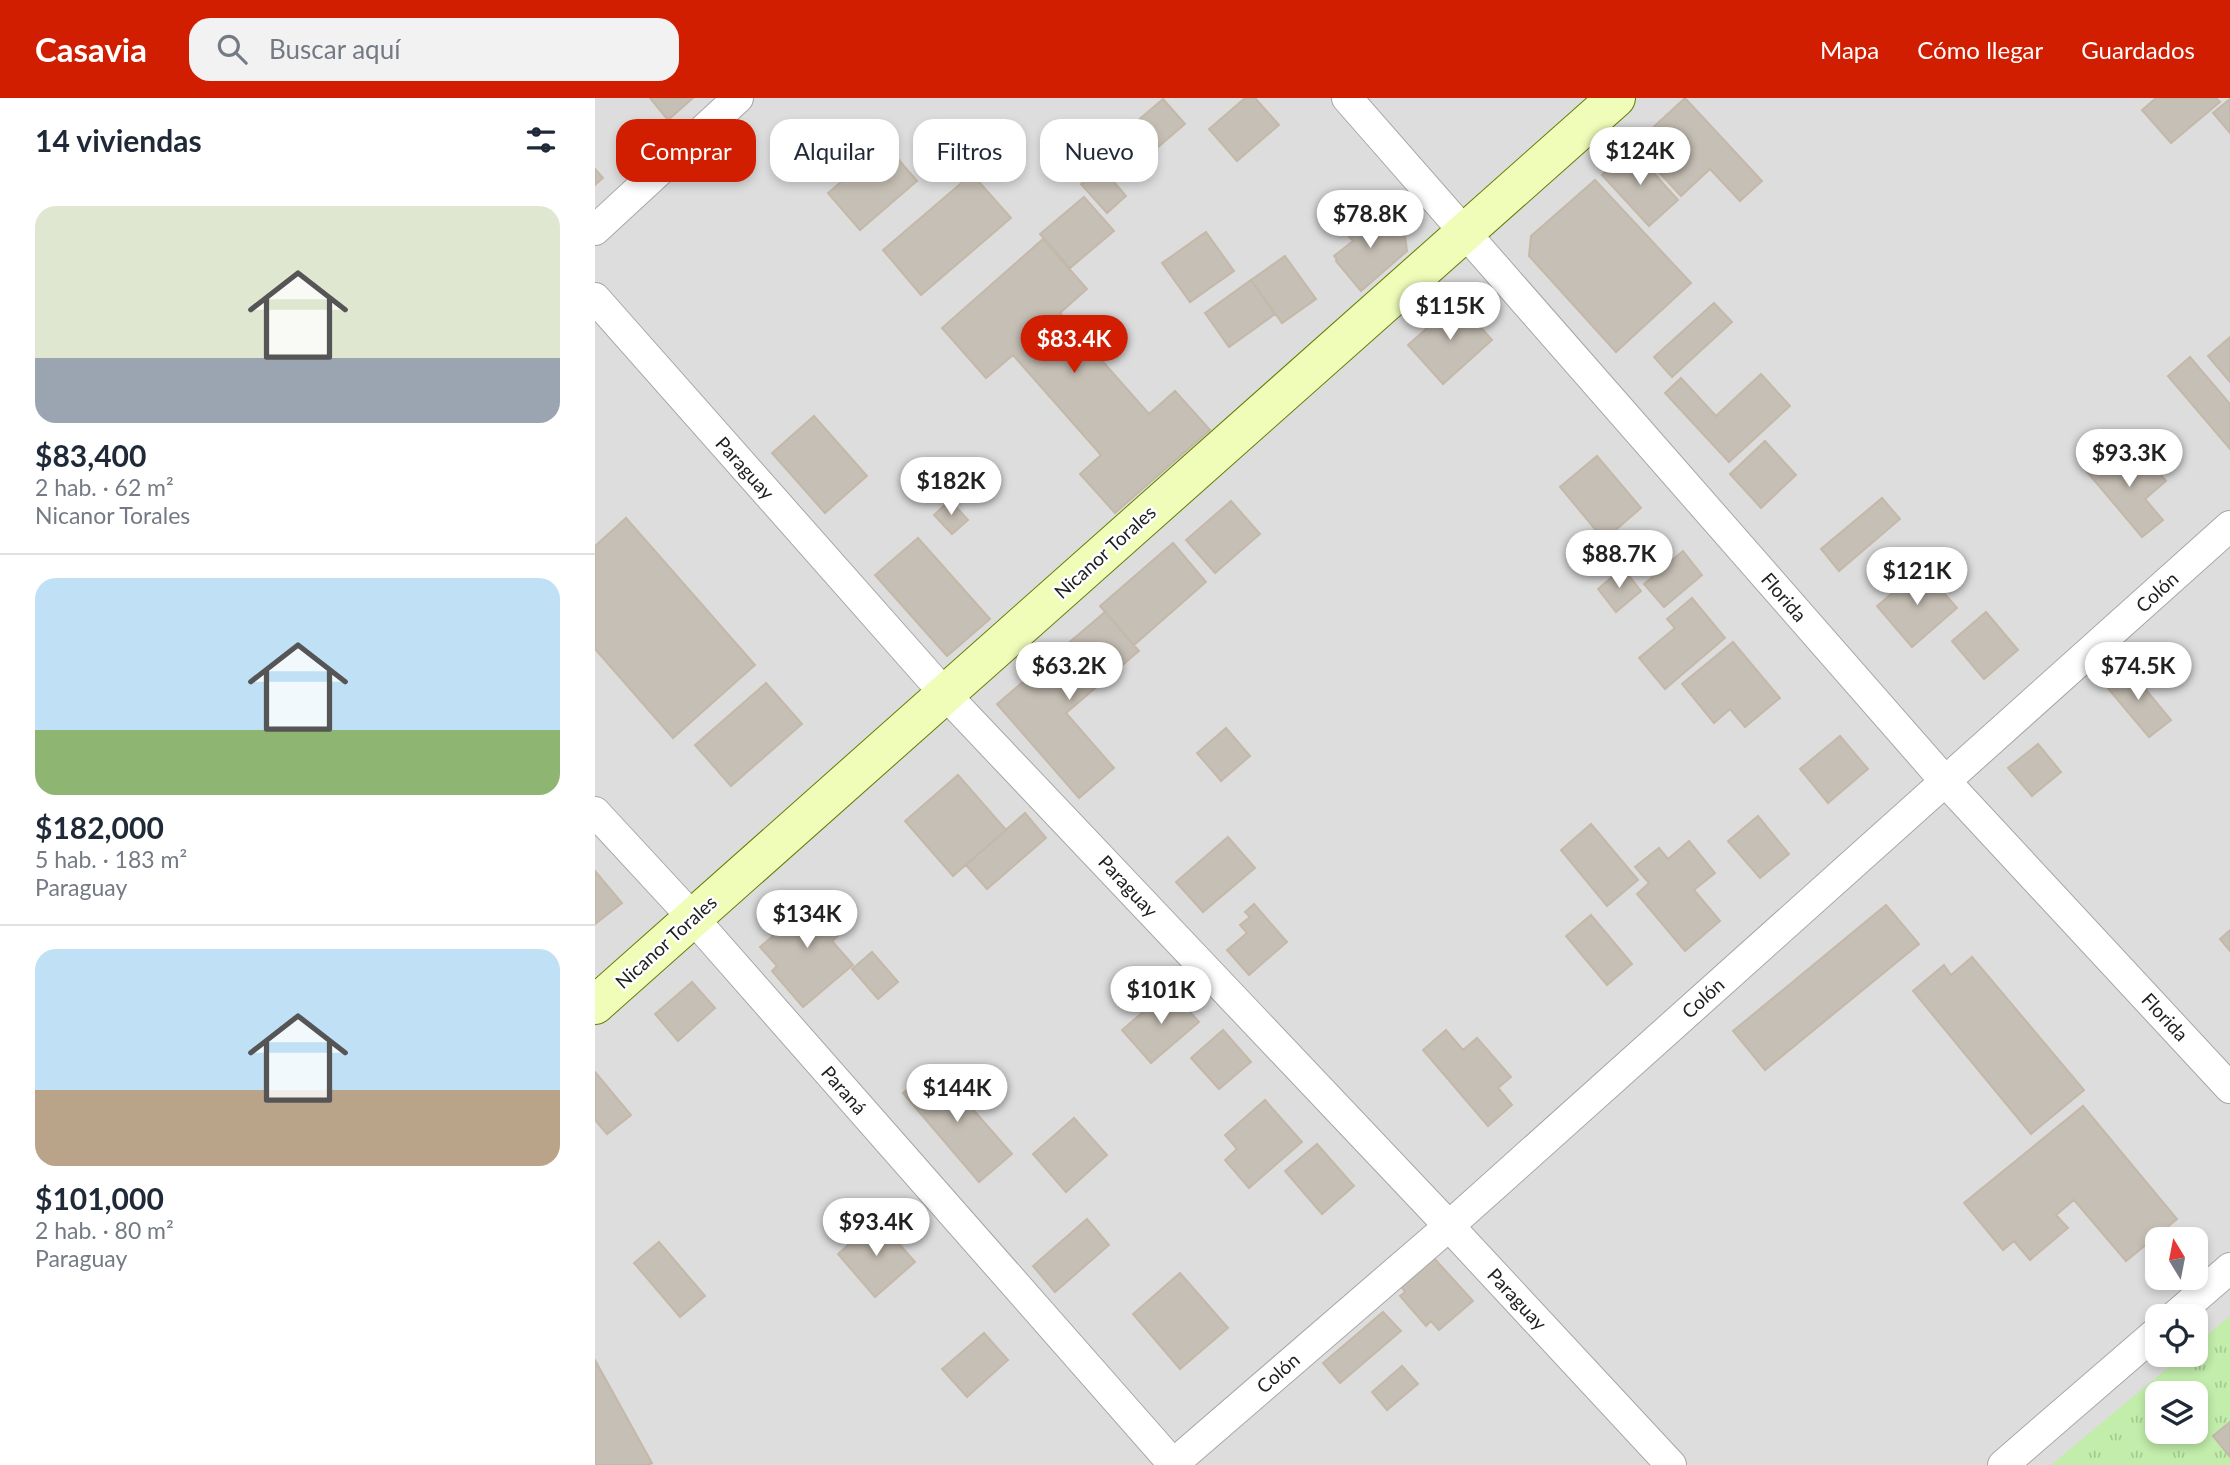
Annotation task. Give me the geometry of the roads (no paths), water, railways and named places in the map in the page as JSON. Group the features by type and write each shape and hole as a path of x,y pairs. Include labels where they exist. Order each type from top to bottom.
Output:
{"street":[{"path":"595,230 738,98"},
{"name":"Florida","path":"1347,98 1945,781 2230,1088"},
{"name":"Nicanor Torales","path":"595,1005 1616,98"},
{"name":"Paraguay","path":"595,298 945,694 1450,1226 1671,1465"},
{"name":"Colón","path":"1173,1465 1450,1226 2230,526"},
{"name":"Paraná","path":"595,812 693,918 1173,1465"},
{"path":"2189,1304 2230,1268"},
{"path":"2003,1465 2145,1342"}]}
